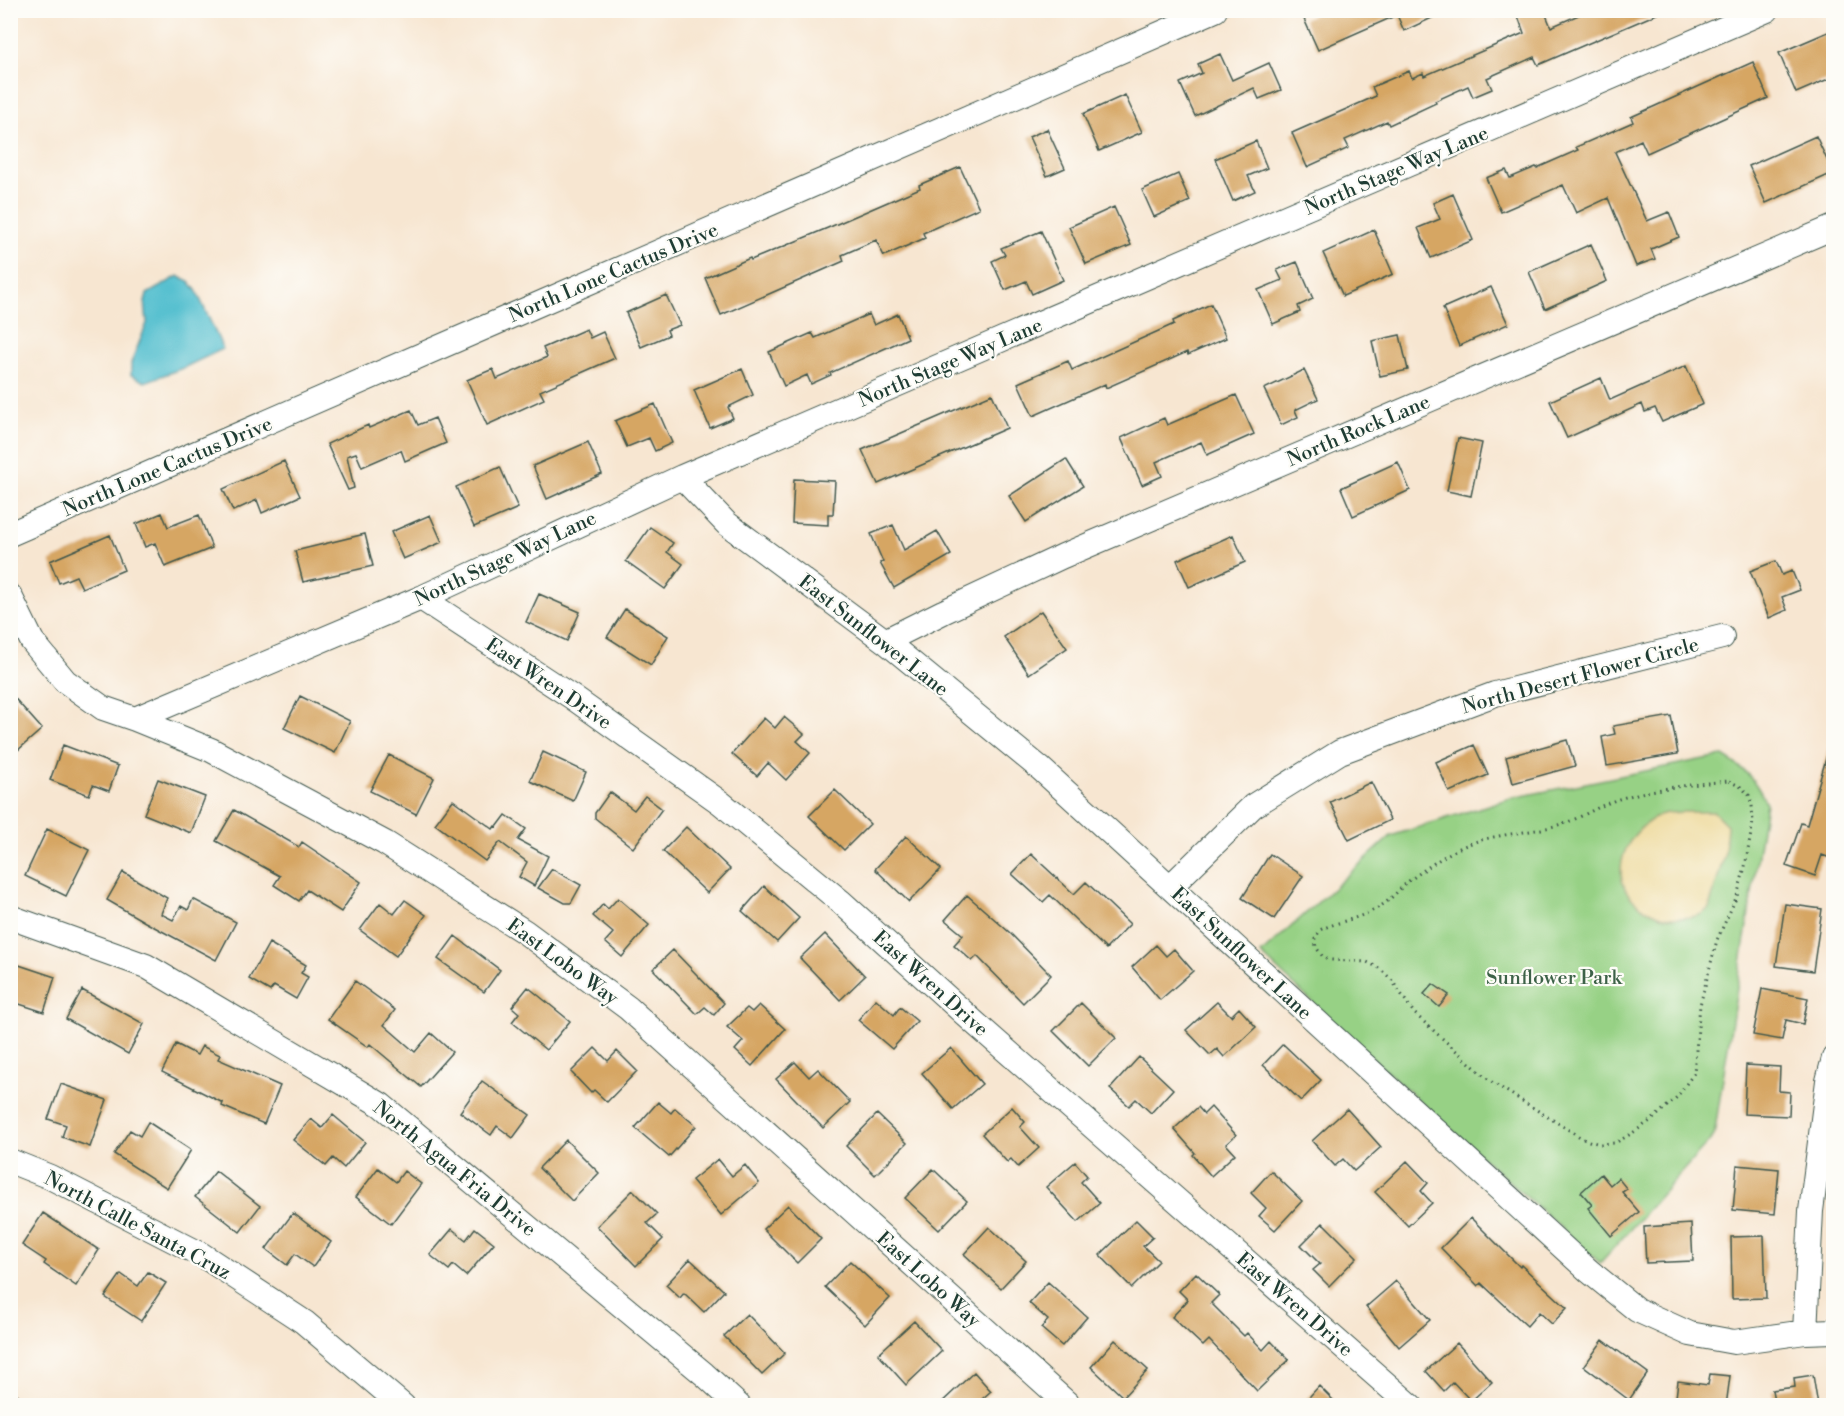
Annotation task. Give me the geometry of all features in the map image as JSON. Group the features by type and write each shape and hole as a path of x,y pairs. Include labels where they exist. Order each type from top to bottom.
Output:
{"street":[{"name":"North Lone Cactus Drive","path":"10,534 1215,10"},
{"name":"North Stage Way Lane","path":"135,719 421,598 682,477 1767,10"},
{"name":"North Rock Lane","path":"885,641 1063,556 1833,227"},
{"name":"East Sunflower Lane","path":"682,477 726,523 885,641 1041,769 1588,1271 1637,1310 1690,1334 1734,1342 1805,1332 1833,1331"},
{"name":"East Lobo Way","path":"10,596 32,641 65,681 103,708 211,750 385,843 534,938 628,1008 1070,1406"},
{"name":"East Wren Drive","path":"421,598 572,697 721,803 840,901 976,1024 1411,1406"},
{"name":"North Desert Flower Circle","path":"1170,887 1253,806 1340,752 1495,694 1722,637"},
{"name":"North Agua Fria Drive","path":"10,917 146,966 381,1105 704,1374 739,1406"},
{"path":"1805,1332 1811,1211 1833,1058"},
{"name":"North Calle Santa Cruz","path":"10,1161 50,1177 202,1254 304,1322 403,1406"}],"path":[{"path":"1729,781 1741,787 1749,795 1753,822 1745,867 1737,896 1717,940 1700,1005 1694,1073 1677,1097 1653,1119 1615,1143 1600,1144 1585,1140 1490,1081 1414,1013 1391,979 1379,968 1367,962 1331,960 1323,957 1316,946 1315,939 1320,930 1379,907 1410,881 1463,846 1485,838 1527,833 1575,820 1619,799 1655,791 1729,781"}],"green space":[{"name":"Sunflower Park","path":"1723,756 1749,776 1766,803 1714,1136 1600,1263 1362,1049 1261,954 1391,836 1507,799"}],"sand":[{"path":"1714,812 1727,825 1725,853 1709,908 1696,916 1672,918 1660,916 1634,901 1625,889 1621,876 1622,862 1635,835 1646,824 1663,814"}],"water":[{"path":"178,276 189,281 196,290 223,349 183,368 145,382 131,375 131,363 147,323 145,302 147,294"}],"building":[{"path":"1323,10 1449,10 1404,31 1397,15 1318,50 1304,19"},
{"path":"1530,10 1544,10 1551,27 1590,10 1666,10 1538,65 1534,57 1487,78 1492,89 1473,97 1468,86 1389,125 1387,121 1345,140 1349,148 1307,167 1292,133 1376,96 1372,87 1409,71 1412,78 1423,73 1424,76 1524,33 1518,16"},
{"path":"1833,30 1833,77 1796,93 1779,53"},
{"path":"1220,54 1232,80 1269,63 1281,90 1259,99 1254,88 1195,116 1180,83 1202,73 1198,64"},
{"path":"1753,62 1768,98 1647,153 1641,140 1615,152 1647,221 1669,212 1679,237 1651,249 1655,259 1636,266 1608,198 1576,213 1563,185 1501,212 1486,178 1506,170 1510,178 1537,168 1578,150 1576,147 1633,122 1631,117"},
{"path":"1125,95 1142,132 1099,151 1083,114"},
{"path":"1047,129 1065,168 1047,176 1029,137"},
{"path":"1816,136 1833,173 1766,203 1749,166"},
{"path":"1256,141 1267,168 1248,176 1255,191 1233,201 1215,159"},
{"path":"960,167 979,208 923,233 925,238 884,256 876,240 842,255 844,261 721,315 705,278 920,188 919,185"},
{"path":"1178,174 1190,201 1154,217 1142,190"},
{"path":"1453,194 1473,240 1431,258 1418,228 1440,219 1433,203"},
{"path":"1114,207 1131,245 1086,264 1069,227"},
{"path":"1374,230 1393,274 1343,296 1323,253"},
{"path":"1041,231 1063,280 1032,294 1026,281 1005,290 992,261 1005,255 1001,248"},
{"path":"1591,244 1607,281 1545,309 1529,272"},
{"path":"1297,262 1313,299 1298,306 1300,312 1273,324 1258,290 1282,280 1277,270"},
{"path":"1491,287 1508,324 1459,346 1443,308"},
{"path":"666,295 680,325 667,330 669,335 641,347 626,313"},
{"path":"1211,304 1226,338 1188,355 1187,352 1106,388 1105,384 1033,416 1018,383 1068,361 1072,370 1174,324 1173,321"},
{"path":"869,314 874,325 898,314 908,338 811,384 807,375 784,386 769,352 812,333 815,338"},
{"path":"586,329 590,338 603,332 615,358 540,391 544,399 487,425 467,380 493,369 497,379 547,357 543,348"},
{"path":"1400,335 1408,370 1380,376 1372,341"},
{"path":"1686,366 1703,404 1662,422 1655,408 1645,412 1642,404 1567,438 1550,401 1601,378 1610,400"},
{"path":"742,369 753,395 728,407 733,418 710,428 694,390"},
{"path":"1304,370 1318,399 1295,410 1298,417 1281,425 1264,389"},
{"path":"992,394 1007,428 878,484 862,450"},
{"path":"1236,395 1254,434 1207,455 1201,442 1156,462 1162,476 1142,485 1121,438 1164,418 1167,425"},
{"path":"655,404 672,443 655,451 649,438 627,447 615,421"},
{"path":"411,410 418,425 435,418 446,443 405,461 401,450 362,467 356,453 347,456 354,488 348,490 327,444 368,425 369,428"},
{"path":"1458,438 1482,443 1471,496 1447,491"},
{"path":"588,442 602,474 547,499 533,466"},
{"path":"1066,459 1083,486 1026,522 1009,496"},
{"path":"284,461 300,496 262,513 257,500 233,511 223,489"},
{"path":"1398,462 1410,490 1353,516 1341,488"},
{"path":"500,467 518,508 474,527 456,487"},
{"path":"794,479 835,481 833,514 828,514 828,525 792,523"},
{"path":"162,513 168,527 199,515 212,548 165,567 155,543 145,547 136,524"},
{"path":"430,515 442,542 403,559 391,532"},
{"path":"893,525 904,550 937,531 951,555 894,588 880,563 883,562 871,534"},
{"path":"650,527 673,543 667,552 683,564 665,589 626,561"},
{"path":"365,534 373,566 303,582 295,551"},
{"path":"110,535 124,570 82,588 76,576 59,583 50,561"},
{"path":"1233,535 1245,562 1189,587 1177,560"},
{"path":"1776,561 1782,575 1792,571 1800,590 1782,597 1787,610 1769,618 1750,571"},
{"path":"539,594 580,612 567,641 526,622"},
{"path":"625,609 668,636 651,665 607,637"},
{"path":"1041,611 1067,648 1029,674 1004,637"},
{"path":"10,693 42,729 10,757"},
{"path":"300,696 350,721 335,753 284,728"},
{"path":"1671,716 1678,754 1607,766 1602,737 1615,734 1613,726"},
{"path":"784,717 804,734 797,741 810,753 786,780 768,763 757,776 732,754 764,718 775,728"},
{"path":"1567,740 1575,766 1513,783 1506,757"},
{"path":"63,745 118,766 109,791 93,785 89,795 50,780"},
{"path":"1474,745 1488,775 1449,792 1436,762"},
{"path":"1829,748 1833,748 1833,859 1822,855 1815,876 1786,866 1801,823 1807,825"},
{"path":"543,752 586,772 573,801 530,781"},
{"path":"389,755 434,778 416,814 370,791"},
{"path":"158,779 205,797 191,833 144,814"},
{"path":"1371,782 1390,820 1349,840 1330,802"},
{"path":"835,790 870,824 844,850 809,816"},
{"path":"610,792 634,810 645,796 662,809 633,848 595,818 595,813"},
{"path":"453,800 493,829 506,815 526,829 518,840 548,856 534,886 519,877 527,862 500,842 485,861 435,824"},
{"path":"234,810 299,847 302,842 361,882 341,912 307,890 299,901 274,885 280,876 216,841"},
{"path":"686,827 730,869 707,893 663,851"},
{"path":"47,829 89,850 66,896 25,876"},
{"path":"906,836 941,869 909,902 875,869"},
{"path":"1031,854 1074,894 1086,882 1130,924 1106,949 1050,895 1043,902 1012,874"},
{"path":"1270,854 1303,876 1274,919 1242,898"},
{"path":"552,869 581,885 571,903 565,903 538,888"},
{"path":"123,872 167,898 161,914 173,920 181,906 188,910 193,899 236,922 216,960 107,900"},
{"path":"764,886 799,918 777,942 742,911"},
{"path":"967,895 1009,932 1051,975 1023,1003 977,956 972,961 954,945 963,935 945,920"},
{"path":"618,898 649,925 622,957 605,942 613,933 593,916 603,904 608,909"},
{"path":"405,900 426,915 396,956 360,930 380,903 394,914"},
{"path":"1785,904 1822,909 1813,971 1776,966"},
{"path":"825,934 865,976 840,1000 800,958"},
{"path":"455,936 500,970 484,992 438,959"},
{"path":"269,943 306,965 301,973 308,977 296,999 274,986 270,991 249,979"},
{"path":"1156,945 1166,956 1174,949 1193,971 1160,1000 1132,967"},
{"path":"673,950 724,1003 714,1015 705,1007 697,1014 653,969"},
{"path":"10,962 55,977 44,1012 10,1001"},
{"path":"355,981 395,1010 384,1025 415,1052 431,1033 452,1052 421,1087 370,1044 368,1047 328,1019"},
{"path":"1433,984 1449,995 1439,1007 1424,994"},
{"path":"528,987 570,1021 546,1050 512,1022 519,1013 512,1007"},
{"path":"1762,989 1808,998 1803,1024 1786,1020 1782,1040 1753,1035"},
{"path":"82,990 144,1024 128,1054 66,1019"},
{"path":"876,999 894,1015 900,1007 917,1021 892,1049 858,1020"},
{"path":"1217,1002 1231,1016 1239,1008 1256,1027 1224,1057 1217,1049 1210,1055 1186,1030"},
{"path":"1081,1003 1116,1038 1088,1066 1053,1031"},
{"path":"759,1005 785,1029 752,1066 735,1050 743,1041 727,1027 747,1008 752,1012"},
{"path":"176,1044 197,1055 202,1046 220,1055 218,1059 280,1086 264,1124 222,1106 223,1103 162,1072"},
{"path":"1283,1044 1321,1080 1301,1101 1263,1065"},
{"path":"595,1048 608,1061 617,1051 637,1071 607,1102 594,1090 591,1093 571,1072"},
{"path":"951,1048 982,1084 953,1109 922,1073"},
{"path":"1139,1057 1173,1089 1151,1113 1136,1099 1129,1106 1110,1089"},
{"path":"795,1062 809,1077 818,1069 850,1102 823,1128 776,1079"},
{"path":"1746,1065 1780,1067 1779,1091 1790,1092 1789,1116 1744,1114"},
{"path":"482,1081 530,1115 513,1138 497,1126 491,1135 460,1112"},
{"path":"61,1084 107,1100 90,1147 62,1137 66,1125 48,1119"},
{"path":"658,1102 671,1113 675,1108 696,1126 669,1157 635,1128"},
{"path":"1012,1107 1025,1122 1020,1127 1039,1148 1018,1167 1011,1159 1007,1162 982,1134"},
{"path":"1198,1107 1204,1114 1211,1107 1236,1135 1226,1144 1235,1154 1211,1176 1174,1129"},
{"path":"1347,1109 1381,1147 1354,1171 1343,1159 1335,1166 1312,1141"},
{"path":"877,1114 907,1143 875,1175 846,1146"},
{"path":"333,1115 365,1142 344,1168 333,1158 326,1166 293,1140 311,1119 322,1128"},
{"path":"148,1122 191,1150 167,1188 114,1154 130,1130 140,1136"},
{"path":"566,1140 599,1173 572,1201 539,1168"},
{"path":"718,1159 732,1176 745,1165 759,1183 721,1215 692,1180"},
{"path":"1407,1161 1428,1183 1421,1191 1432,1203 1408,1226 1375,1192"},
{"path":"1075,1162 1087,1176 1081,1182 1100,1203 1078,1222 1046,1187"},
{"path":"1737,1165 1779,1169 1775,1214 1733,1210"},
{"path":"378,1168 396,1182 404,1171 421,1184 391,1224 356,1197"},
{"path":"933,1169 967,1201 939,1230 905,1198"},
{"path":"216,1171 260,1206 240,1232 195,1197"},
{"path":"1271,1171 1302,1201 1275,1230 1259,1216 1266,1208 1251,1193"},
{"path":"1601,1174 1610,1185 1618,1178 1627,1189 1622,1192 1639,1212 1611,1236 1588,1208 1592,1205 1581,1192"},
{"path":"633,1190 657,1214 647,1223 663,1239 636,1266 597,1226"},
{"path":"788,1205 821,1239 797,1263 763,1229"},
{"path":"43,1213 99,1250 76,1286 44,1264 46,1261 22,1245"},
{"path":"293,1213 331,1242 313,1267 295,1254 287,1265 266,1249"},
{"path":"1471,1218 1520,1267 1521,1265 1567,1308 1552,1324 1539,1312 1527,1326 1481,1283 1478,1286 1441,1248"},
{"path":"1136,1220 1153,1237 1143,1246 1159,1261 1132,1288 1100,1255"},
{"path":"1323,1223 1357,1257 1329,1286 1313,1270 1320,1264 1301,1245"},
{"path":"1691,1224 1693,1261 1646,1263 1644,1227"},
{"path":"989,1227 1026,1261 1001,1288 964,1254"},
{"path":"475,1228 494,1243 466,1276 453,1265 449,1270 430,1255 452,1229 466,1240"},
{"path":"1764,1236 1766,1298 1732,1299 1731,1237"},
{"path":"690,1259 724,1291 704,1312 684,1293 680,1298 666,1285"},
{"path":"850,1261 890,1298 865,1325 825,1287"},
{"path":"148,1272 166,1283 141,1321 105,1297 121,1274 138,1286"},
{"path":"1196,1273 1219,1295 1211,1303 1244,1336 1247,1333 1263,1350 1271,1341 1289,1360 1257,1391 1209,1340 1203,1346 1172,1317 1188,1300 1179,1291"},
{"path":"1396,1281 1430,1320 1399,1347 1366,1307"},
{"path":"1048,1282 1087,1317 1062,1346 1041,1328 1048,1320 1029,1303"},
{"path":"747,1314 785,1353 762,1375 724,1336"},
{"path":"914,1321 942,1351 906,1385 878,1354"},
{"path":"1115,1340 1148,1370 1123,1397 1091,1367"},
{"path":"1603,1340 1648,1373 1629,1400 1584,1366"},
{"path":"1457,1343 1492,1382 1471,1401 1453,1382 1444,1391 1426,1371"},
{"path":"974,1372 991,1391 982,1399 988,1406 938,1406"},
{"path":"1710,1374 1730,1376 1726,1406 1675,1406 1678,1381 1708,1385"},
{"path":"1813,1375 1818,1406 1775,1406 1772,1390 1795,1387 1794,1378"},
{"path":"1319,1386 1339,1406 1301,1406"}]}
